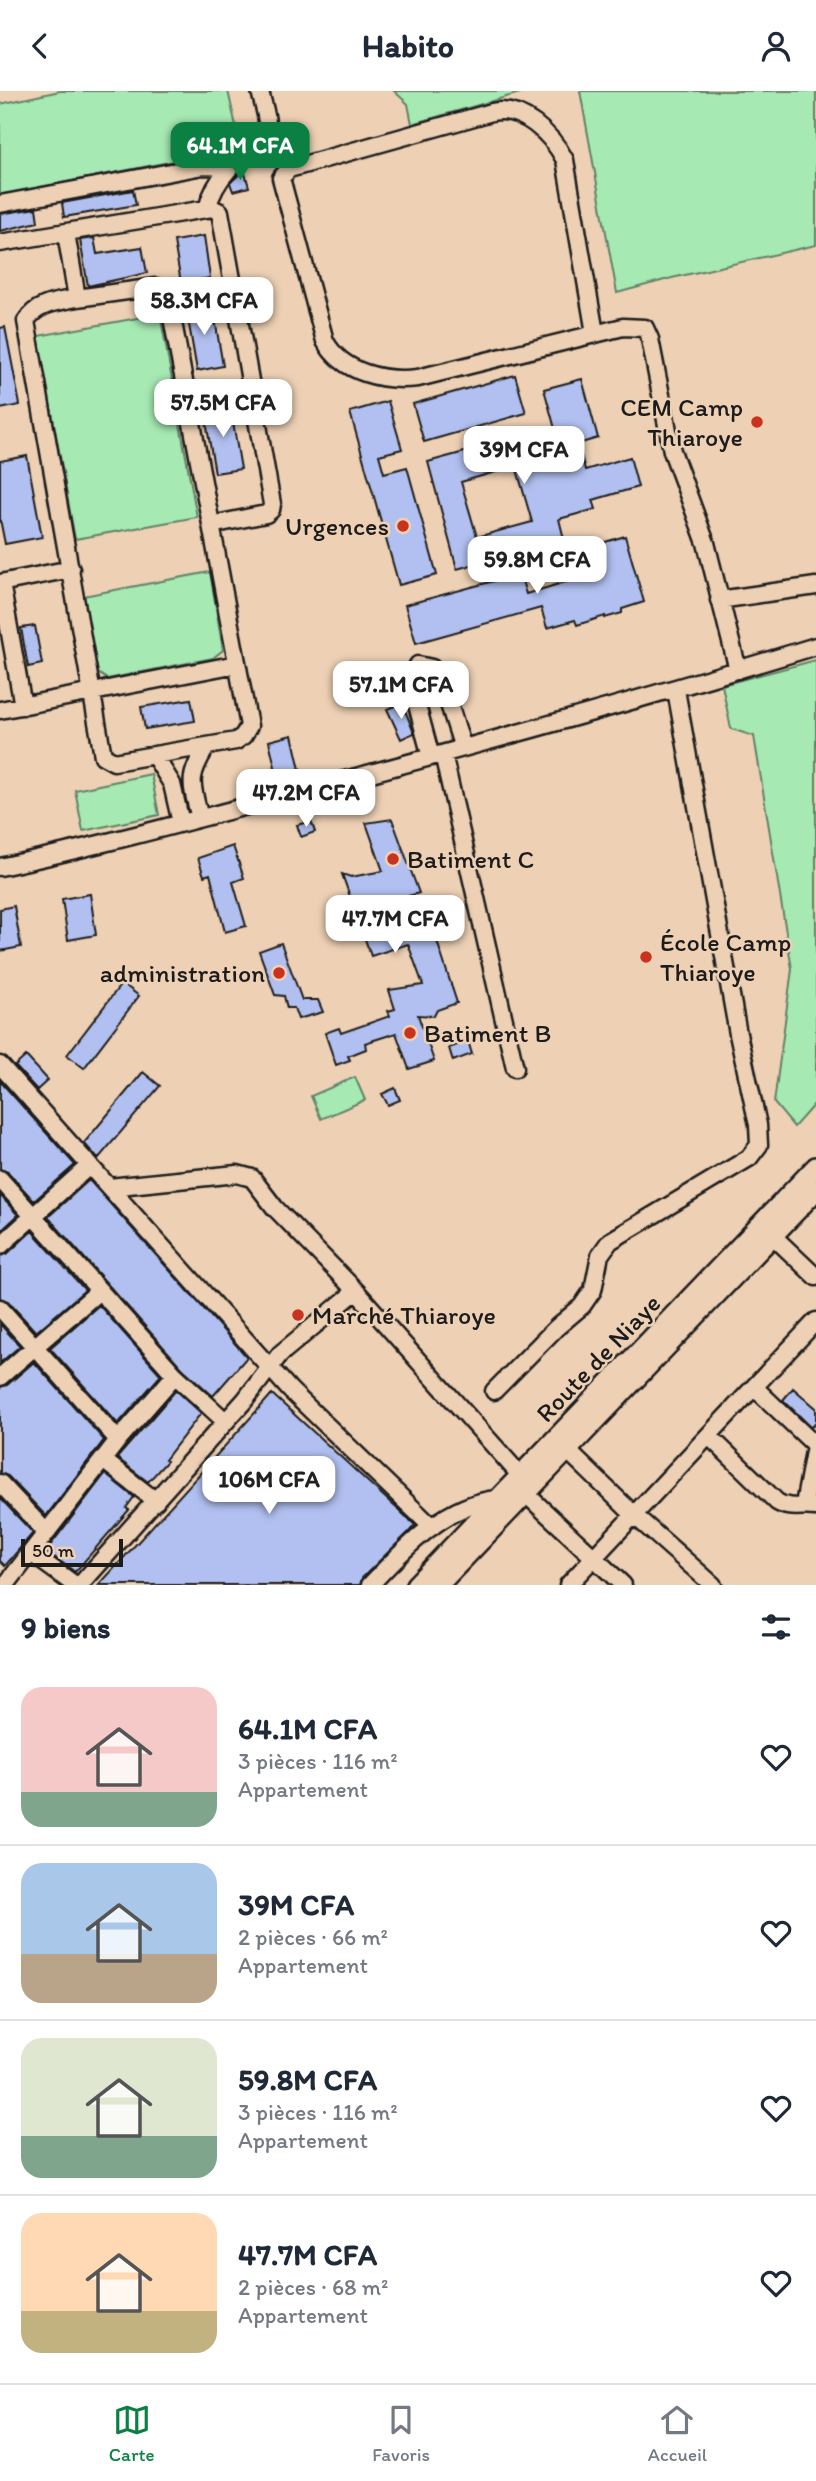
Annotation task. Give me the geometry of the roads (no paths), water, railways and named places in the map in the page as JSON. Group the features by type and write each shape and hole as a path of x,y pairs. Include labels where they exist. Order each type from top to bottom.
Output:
{"main road":[{"name":"Route de Niaye","path":"438,1585 816,1167"},
{"name":"Route de Niaye","path":"563,1445 816,1190"},
{"name":"Route de Niaye","path":"416,1585 498,1499 526,1486"}],"street":[{"path":"207,209 212,190 230,167 256,147 263,134 267,124 260,91"},
{"path":"595,333 565,160 551,138 514,112 492,112 302,165 289,169 281,178 325,341 337,358 357,369 395,379 418,378 595,333 623,327 645,328 650,339 671,451 706,544 738,670"},
{"path":"0,204 203,166 230,167"},
{"path":"0,243 217,209 222,221 272,504 271,510 266,514 211,525"},
{"path":"66,233 77,299"},
{"path":"156,287 168,296 249,726 236,741 114,762 103,756 26,321 30,313 40,306 77,299 156,287"},
{"path":"23,706 0,583 71,569"},
{"path":"719,600 816,586"},
{"path":"0,867 116,841 463,748 676,690 816,646"},
{"path":"0,709 237,664"},
{"path":"463,748 442,682 432,669 418,665 413,675 413,690 437,755 515,1069"},
{"path":"494,1391 556,1328 582,1306 593,1290 600,1255 610,1241 749,1158 759,1145 758,1125 738,1034 676,690"},
{"path":"201,818 192,774 207,746"},
{"path":"154,755 172,784 181,823"},
{"path":"0,1065 290,1390 432,1527"},
{"path":"0,1246 90,1165"},
{"path":"109,1187 248,1175 285,1219 356,1291 526,1486 623,1585"},
{"path":"0,1179 175,1375 225,1421"},
{"path":"772,1236 816,1277"},
{"path":"0,1377 99,1291"},
{"path":"31,1553 77,1585 245,1400 286,1349 356,1291"},
{"path":"0,1308 118,1440"},
{"path":"568,1585 754,1387 813,1330"},
{"path":"6,1580 47,1533 118,1440 175,1375"},
{"path":"709,1436 777,1502 792,1508 810,1506 816,1446 754,1387"},
{"path":"563,1445 634,1515 713,1585"},
{"path":"103,1460 156,1500"},
{"path":"0,1483 47,1533"},
{"path":"370,1585 404,1550 432,1527 483,1500 498,1499"}],"place":[{"name":"CEM Camp Thiaroye","path":"757,422"},
{"name":"Urgences","path":"403,526"},
{"name":"Batiment C","path":"393,859"},
{"name":"École Camp Thiaroye","path":"646,957"},
{"name":"administration","path":"279,973"},
{"name":"Batiment B","path":"410,1033"},
{"name":"Marché Thiaroye","path":"298,1315"}]}
